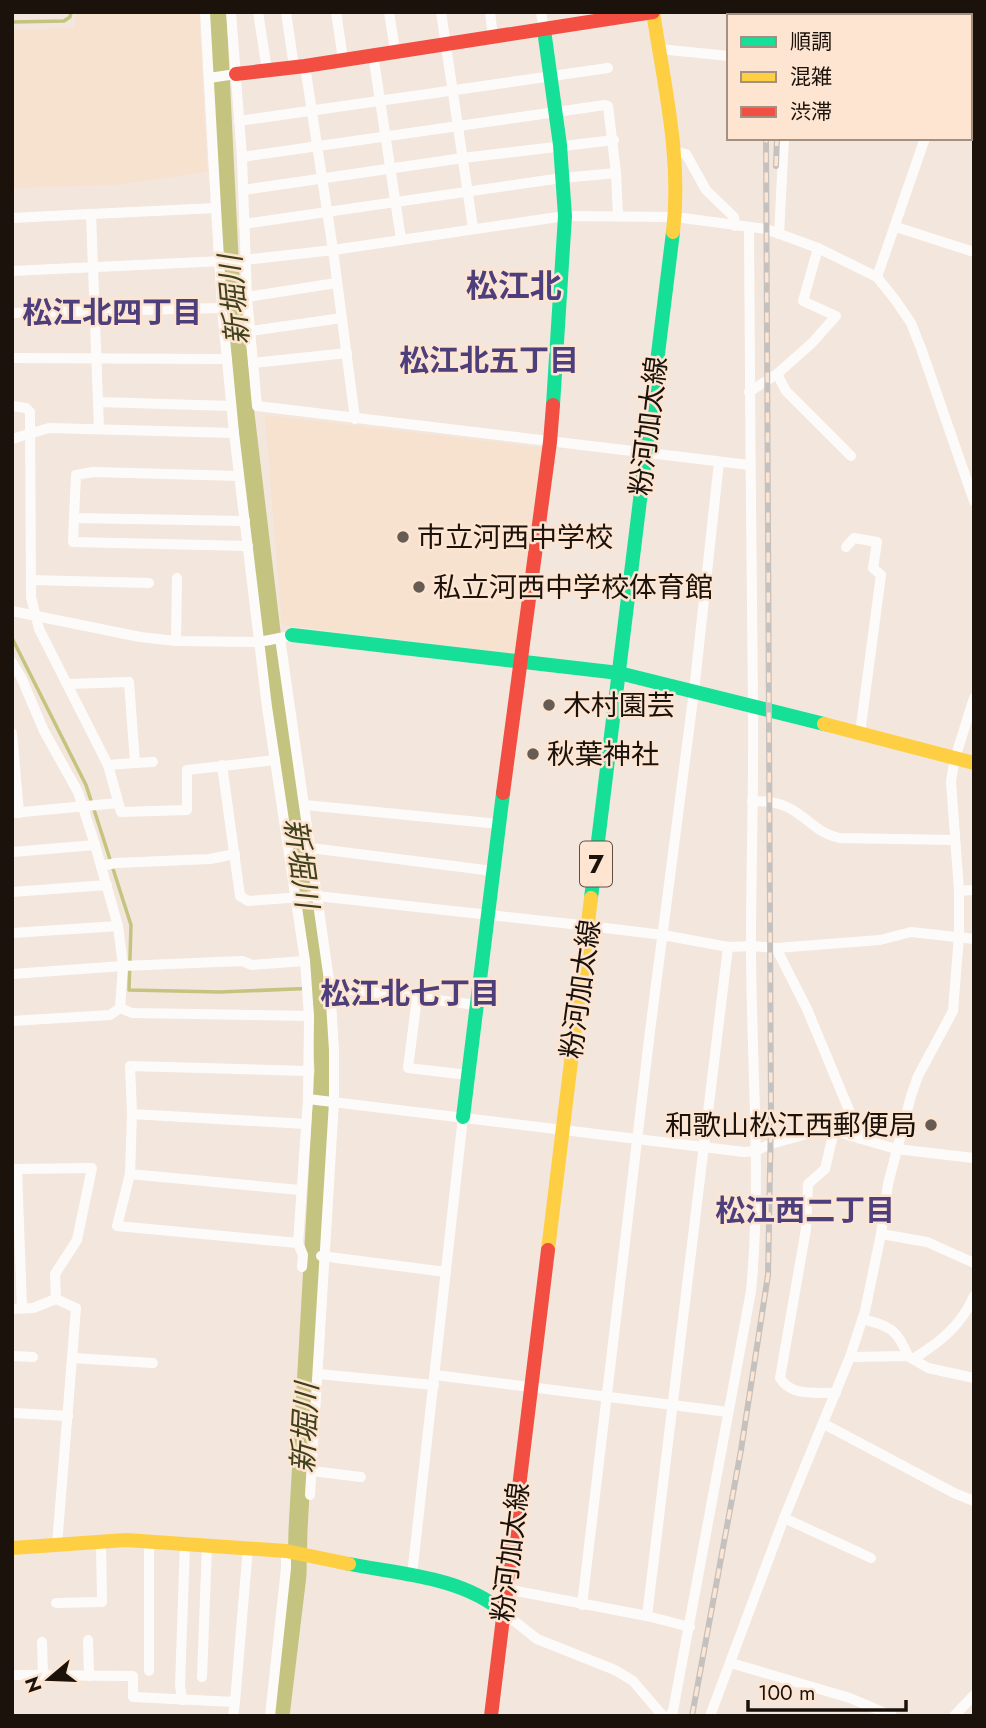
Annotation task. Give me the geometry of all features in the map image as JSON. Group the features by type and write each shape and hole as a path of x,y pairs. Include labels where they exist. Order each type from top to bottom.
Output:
{"street":[{"path":"205,12 218,261 231,406 275,760 296,897 309,1016 311,1099 300,1190 298,1243 304,1255 302,1267"},
{"path":"231,12 242,157 244,260 257,406 749,465"},
{"path":"258,12 267,70"},
{"path":"286,12 312,110 318,145 355,419"},
{"path":"336,12 343,59"},
{"path":"389,12 395,50"},
{"path":"441,12 472,228"},
{"path":"490,12 493,37"},
{"path":"412,1576 487,914 550,442 565,216 560,145 541,12"},
{"path":"209,78 653,12"},
{"name":"粉河加太線","path":"491,1716 675,217 674,151 653,12"},
{"path":"659,49 727,56"},
{"path":"373,54 401,239"},
{"path":"239,121 608,68"},
{"path":"242,157 555,110 605,105 608,106 614,140 618,216"},
{"path":"243,190 463,158 614,140"},
{"path":"779,234 785,140"},
{"path":"877,277 924,140"},
{"path":"674,151 686,154 706,190 734,217 735,226"},
{"path":"244,224 562,178 616,173"},
{"path":"12,218 216,208"},
{"path":"90,214 99,429"},
{"path":"12,271 244,260 334,250 565,216 675,217 779,234 818,248 877,277 911,323 974,501"},
{"path":"896,227 974,252"},
{"path":"669,1716 673,1711 690,1626 751,1291 755,1151 751,946 753,705 749,228"},
{"path":"749,392 777,374 812,343 836,316 803,301 818,248"},
{"path":"247,297 336,283"},
{"path":"12,313 222,308"},
{"path":"250,331 342,318"},
{"path":"253,363 347,353"},
{"path":"12,358 227,359"},
{"path":"777,374 786,391 851,456"},
{"path":"98,402 231,406"},
{"path":"12,406 26,408 30,412 31,580 34,615 38,629 108,765 121,812 187,810 187,770 275,760"},
{"path":"12,439 49,428 234,433"},
{"path":"582,1605 694,691 719,462"},
{"path":"239,476 93,471 76,475 73,542 248,546"},
{"path":"74,518 245,522"},
{"path":"846,547 854,538 877,542 873,569 881,575 860,733"},
{"path":"177,578 177,641"},
{"path":"31,580 149,583"},
{"path":"12,611 140,637 177,641 260,642 286,637 619,673 974,763"},
{"path":"286,637 304,805 330,987 334,1049 310,1495"},
{"path":"12,662 83,805 118,926 122,966 120,1008"},
{"path":"68,684 130,682 135,763"},
{"path":"710,1716 784,1518 850,1357 862,1319 881,1234 896,1149 918,1076 953,1011 959,936 959,891 951,781 974,698"},
{"path":"12,733 16,813 118,803"},
{"path":"108,765 153,762"},
{"path":"222,765 240,896 248,901 317,895 663,935 728,947 776,948 880,940 911,932 974,940"},
{"path":"752,801 778,804 792,810 824,834 839,838 955,840"},
{"path":"304,805 499,824"},
{"path":"12,852 95,845"},
{"path":"311,848 493,871"},
{"path":"101,866 234,855"},
{"path":"12,892 107,885"},
{"path":"959,891 974,890"},
{"path":"12,933 118,926"},
{"path":"647,1616 728,947"},
{"path":"776,948 807,1009 861,1139"},
{"path":"12,974 122,966 242,961 252,965 304,961"},
{"path":"330,987 477,1005"},
{"path":"417,998 408,1068 468,1075"},
{"path":"120,1008 132,1013 309,1016"},
{"path":"12,1021 110,1015 120,1008"},
{"path":"298,1243 117,1226 130,1174 130,1066 309,1071"},
{"path":"311,1099 704,1148 755,1151 814,1132 834,1131 896,1149 974,1158"},
{"path":"132,1114 306,1124"},
{"path":"834,1131 825,1169 808,1184 806,1229 780,1378 784,1386 792,1391 836,1393"},
{"path":"56,1299 55,1274 77,1240 92,1168 15,1169 17,1308 33,1308 56,1299 76,1308 57,1545"},
{"path":"130,1174 300,1190"},
{"path":"881,1234 927,1242 974,1263"},
{"path":"322,1256 446,1272"},
{"path":"911,1358 947,1336 970,1315 974,1296"},
{"path":"862,1319 889,1326 901,1338 911,1358"},
{"path":"12,1356 33,1357"},
{"path":"850,1357 911,1358 928,1368 974,1378"},
{"path":"72,1358 153,1363"},
{"path":"318,1374 531,1386 728,1412"},
{"path":"14,1413 68,1416"},
{"path":"824,1424 974,1501"},
{"path":"312,1471 361,1477"},
{"path":"784,1518 871,1558"},
{"path":"56,1603 102,1602 102,1541"},
{"path":"12,1548 102,1541 248,1547 305,1554 457,1585 489,1600 537,1639 615,1670 633,1681 663,1716"},
{"path":"149,1541 149,1671"},
{"path":"182,1700 180,1685 184,1543"},
{"path":"202,1677 207,1545"},
{"path":"233,1716 248,1547"},
{"path":"270,1716 287,1551"},
{"path":"506,1589 690,1626"},
{"path":"88,1640 89,1676"},
{"path":"42,1642 43,1675"},
{"path":"731,1663 850,1698 892,1716"},
{"path":"12,1675 133,1676 134,1697 236,1702"},
{"path":"954,1716 974,1695"}],"shaded area":[{"path":"77,12 199,12 207,171 125,184 12,188 12,30 74,28"},
{"name":"市立河西中学校","path":"265,415 544,448 516,654 282,625"}],"waterway":[{"path":"12,22 64,21 70,17 71,12"},
{"name":"新堀川","path":"217,12 231,297 286,757 319,988 324,1069 297,1575 280,1716"},
{"path":"12,638 86,785 131,925 129,990 220,992 319,988"}],"railway":[{"path":"692,1716 741,1450 768,1275 771,1118 766,140"},
{"path":"776,166 777,140"}],"traffic: fast":[{"path":"544,30 560,145 565,216 553,405"},
{"path":"591,898 673,232"},
{"path":"292,635 619,673 824,724"},
{"path":"463,1117 503,793"},
{"path":"349,1564 450,1584 487,1600 503,1612"}],"traffic: slow":[{"path":"653,12 674,149 673,232"},
{"path":"824,724 974,763"},
{"path":"548,1250 591,898"},
{"path":"12,1548 126,1540 286,1551 349,1564"}],"traffic: jam":[{"path":"236,74 305,66 653,12"},
{"path":"503,793 553,405"},
{"path":"491,1716 548,1250"}],"place":[{"name":"市立河西中学校","path":"403,537"},
{"name":"私立河西中学校体育館","path":"419,587"},
{"name":"木村園芸","path":"549,705"},
{"name":"秋葉神社","path":"533,754"},
{"name":"和歌山松江西郵便局","path":"931,1125"}],"district":[{"name":"松江北","path":"514,286"},
{"name":"松江北四丁目","path":"112,313"},
{"name":"松江北五丁目","path":"489,361"},
{"name":"松江北七丁目","path":"410,994"},
{"name":"松江西二丁目","path":"805,1211"}]}
